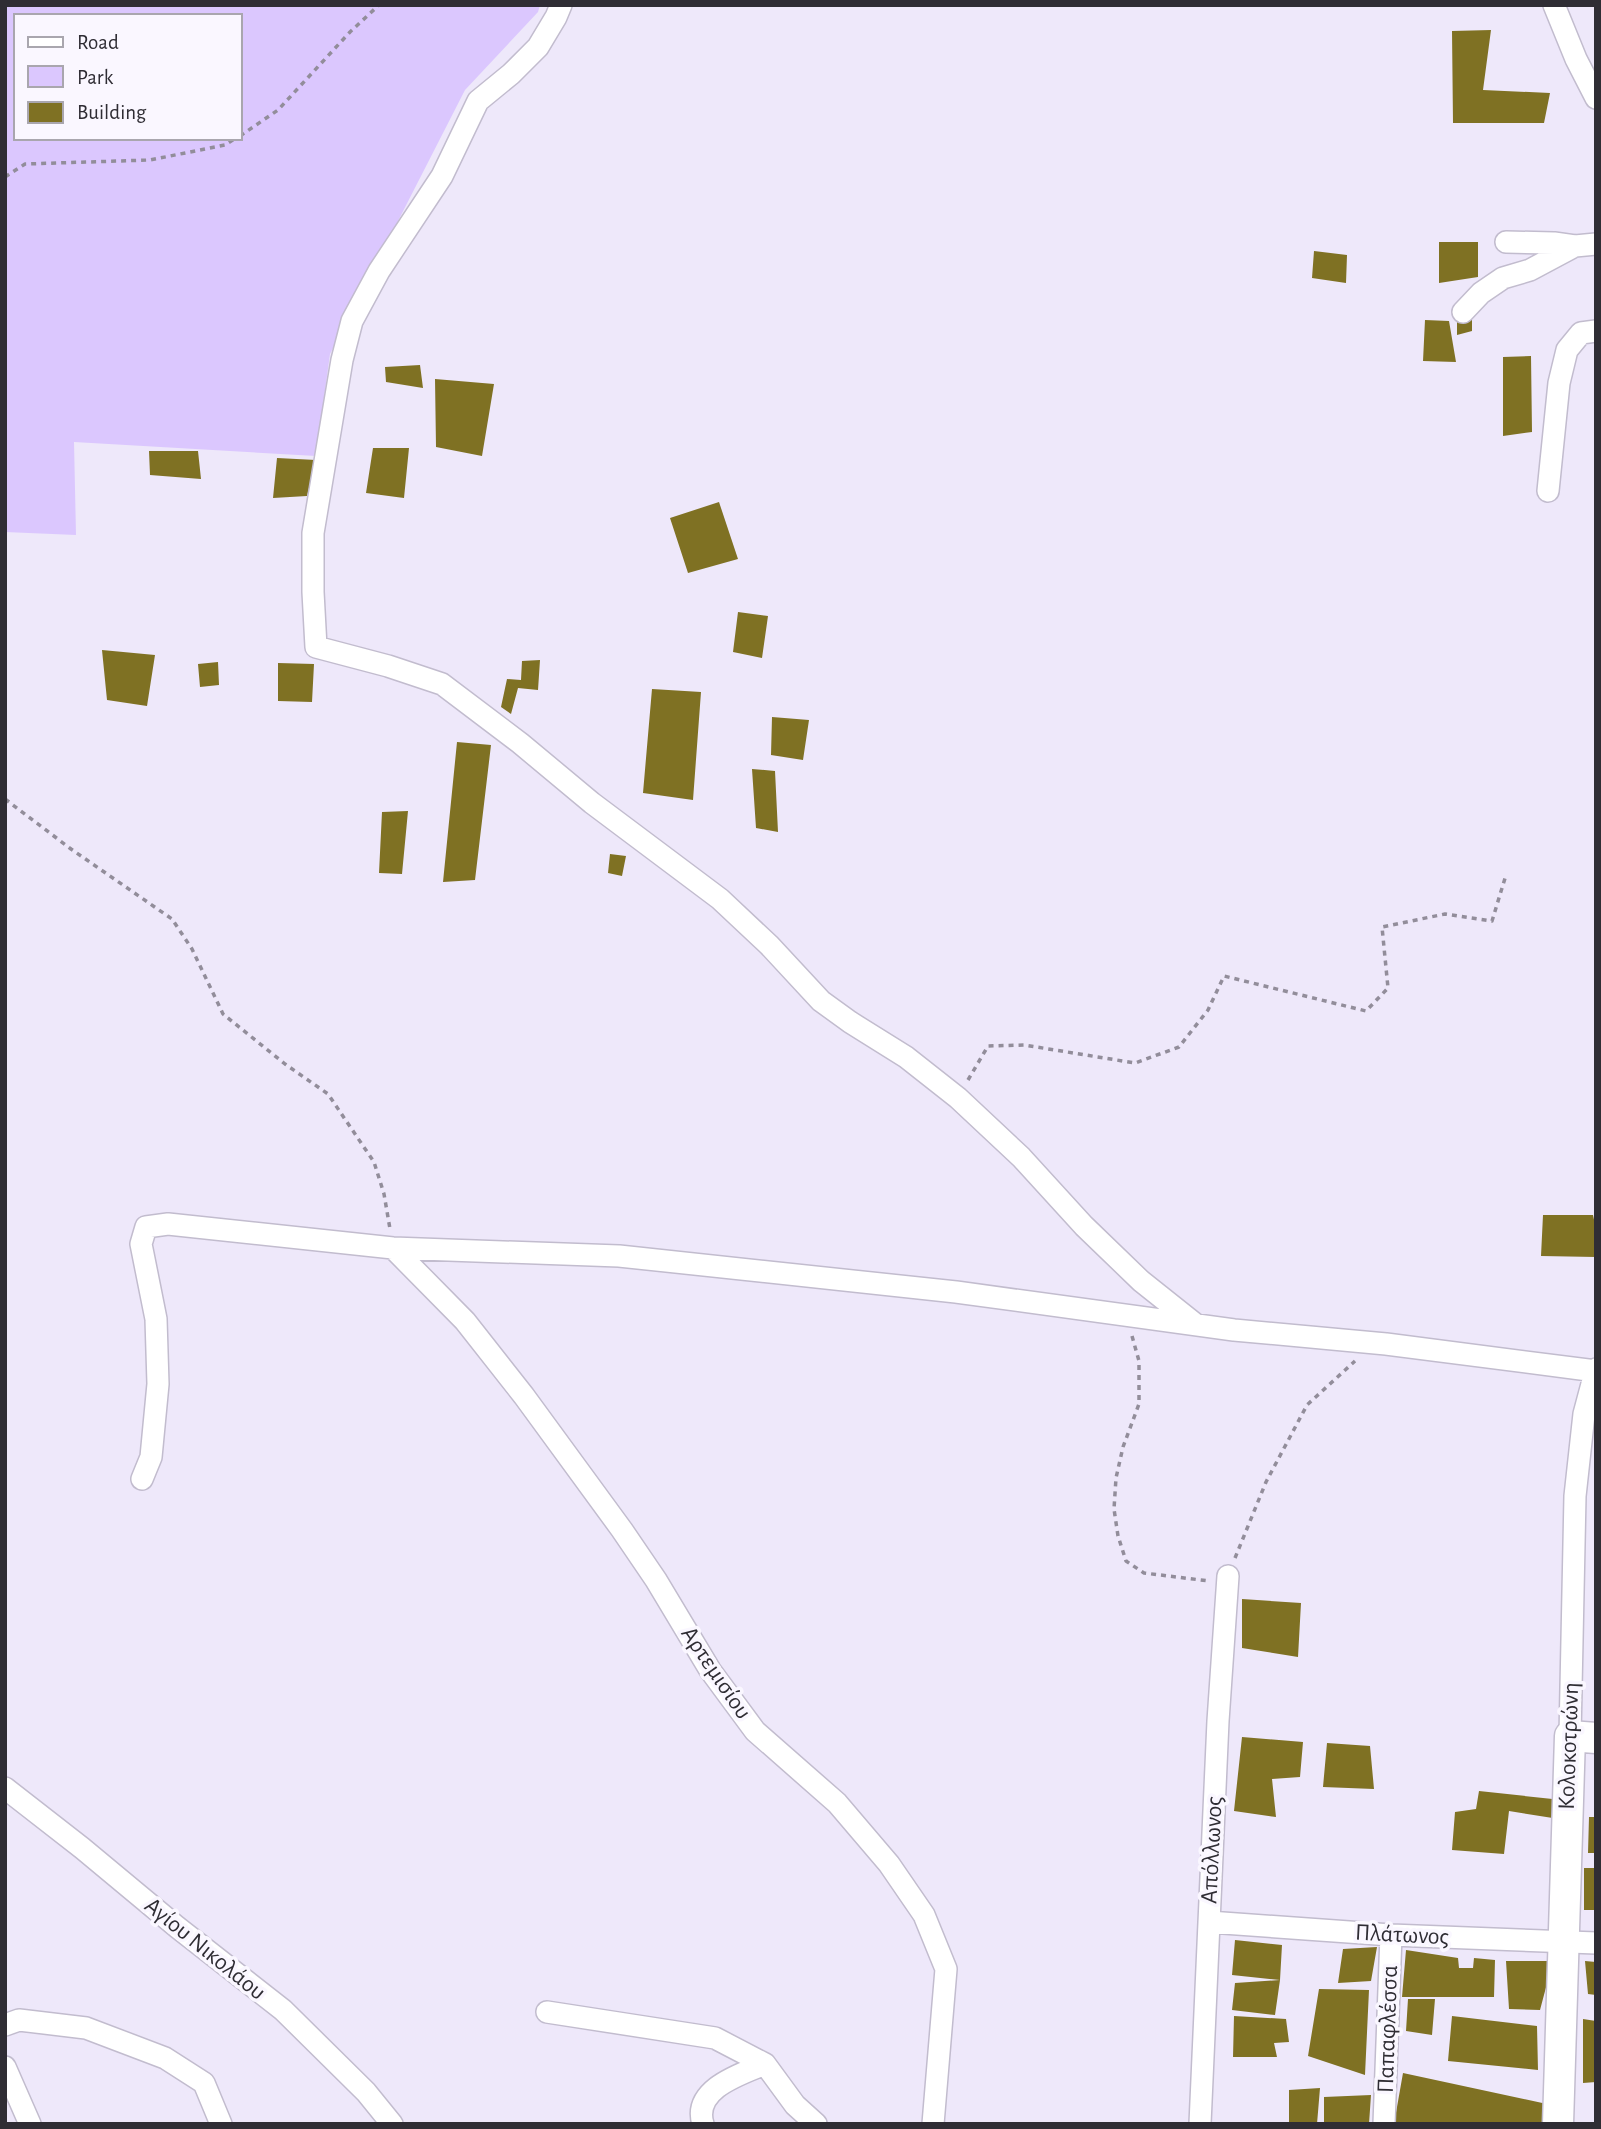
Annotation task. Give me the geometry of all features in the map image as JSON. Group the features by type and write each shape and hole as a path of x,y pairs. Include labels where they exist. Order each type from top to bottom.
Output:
{"street":[{"path":"561,5 538,47 478,101 442,176 379,271 352,321 342,360 313,533 316,647 442,684 520,743 592,803 720,899 769,945 821,1001 906,1056 958,1098 1021,1157 1084,1226 1141,1281 1195,1324"},
{"path":"1554,5 1576,59 1596,98"},
{"path":"1506,242 1586,245"},
{"path":"1463,312 1481,293 1503,278 1531,270 1586,245"},
{"path":"1548,491 1559,383 1567,349 1581,333 1596,331"},
{"path":"142,1479 151,1457 158,1384 156,1319 141,1244 146,1227 168,1224 393,1248 619,1256 956,1292 1234,1330 1386,1344 1596,1370"},
{"name":"Αρτεμισίου","path":"393,1248 465,1321 524,1396 622,1530 656,1580 710,1670 755,1731 837,1802 889,1864 924,1914 946,1969 933,2124"},
{"name":"Κολοκοτρώνη","path":"1558,2124 1562,1942 1583,1737 1575,1496 1584,1414 1596,1370"},
{"name":"Απόλλωνος","path":"1200,2124 1218,1721 1228,1576"},
{"name":"Αγίου Νικολάου","path":"5,1788 283,2010 366,2092 392,2124"},
{"name":"Πλάτωνος","path":"1209,1922 1391,1935 1596,1943"},
{"name":"Παπαφλέσσα","path":"1384,2124 1391,1935"},
{"path":"547,2012 716,2038 765,2064 795,2105 816,2124"},
{"path":"5,2025 19,2020 86,2028 165,2058 204,2083 221,2124"},
{"path":"703,2124 703,2109 713,2089 765,2064"},
{"path":"5,2067 30,2124"}],"path":[{"path":"242,134 278,110 350,32 379,5"},
{"path":"5,177 25,164 150,160 225,145 233,140"},
{"path":"5,799 172,919 192,949 223,1014 328,1094 374,1162 384,1194 393,1248"},
{"path":"958,1098 988,1046 1024,1045 1135,1063 1179,1047 1209,1010 1224,976 1366,1011 1388,988 1382,926 1444,914 1492,921 1506,875"},
{"path":"1126,1314 1139,1361 1139,1404 1123,1447 1116,1478 1114,1509 1118,1536 1126,1561 1144,1573 1209,1581 1228,1576 1266,1482 1307,1405 1349,1364 1386,1344"}],"green space":[{"path":"5,5 540,5 538,12 465,90 330,354 316,456 74,442 76,535 5,532"}],"building":[{"path":"1491,30 1483,90 1550,93 1544,123 1453,123 1452,31"},
{"path":"1439,242 1478,242 1478,277 1439,283"},
{"path":"1314,251 1347,255 1346,283 1312,278"},
{"path":"1472,318 1472,331 1457,335 1457,319"},
{"path":"1425,320 1449,321 1456,362 1423,361"},
{"path":"1531,356 1532,432 1503,436 1503,357"},
{"path":"420,365 423,388 386,382 385,367"},
{"path":"435,379 494,384 482,456 436,447"},
{"path":"373,448 409,448 404,498 366,493"},
{"path":"149,451 198,451 201,479 150,475"},
{"path":"277,458 316,460 307,496 273,498"},
{"path":"719,502 738,559 688,573 670,518"},
{"path":"738,612 768,616 762,658 733,652"},
{"path":"102,650 155,655 147,706 107,700"},
{"path":"540,660 538,690 518,688 511,714 501,707 507,679 521,680 522,661"},
{"path":"218,662 219,685 200,687 198,664"},
{"path":"278,663 314,664 312,702 278,701"},
{"path":"652,689 701,692 693,800 643,793"},
{"path":"772,717 809,720 803,760 771,755"},
{"path":"457,742 491,745 475,880 443,882"},
{"path":"752,769 775,771 778,832 756,828"},
{"path":"408,811 402,874 379,873 382,812"},
{"path":"610,854 626,856 622,876 608,873"},
{"path":"1543,1215 1593,1215 1596,1257 1541,1256"},
{"path":"1242,1599 1301,1603 1298,1657 1242,1648"},
{"path":"1242,1737 1303,1742 1300,1777 1272,1779 1276,1817 1234,1811"},
{"path":"1327,1743 1370,1746 1374,1789 1323,1787"},
{"path":"1479,1791 1562,1800 1559,1819 1509,1811 1504,1854 1452,1850 1455,1812 1476,1809"},
{"path":"1589,1817 1596,1817 1596,1853 1588,1853"},
{"path":"1584,1868 1596,1868 1596,1910 1584,1910"},
{"path":"1235,1940 1282,1945 1280,1980 1232,1975"},
{"path":"1377,1947 1371,1981 1338,1983 1343,1949"},
{"path":"1406,1950 1458,1958 1459,1968 1473,1968 1474,1958 1495,1960 1494,1997 1402,1997"},
{"path":"1506,1961 1553,1961 1540,2010 1509,2009"},
{"path":"1585,1961 1596,1962 1596,1995 1588,1994"},
{"path":"1280,1980 1275,2015 1232,2010 1235,1983"},
{"path":"1319,1989 1369,1990 1365,2075 1308,2056"},
{"path":"1408,1999 1435,1999 1432,2035 1406,2031"},
{"path":"1234,2016 1286,2019 1289,2042 1274,2043 1277,2057 1233,2057"},
{"path":"1452,2016 1537,2026 1538,2070 1448,2061"},
{"path":"1583,2019 1596,2021 1596,2082 1583,2083"},
{"path":"1403,2073 1547,2104 1544,2124 1394,2124"},
{"path":"1320,2088 1317,2124 1289,2124 1289,2090"},
{"path":"1371,2095 1369,2124 1324,2124 1324,2097"}]}
